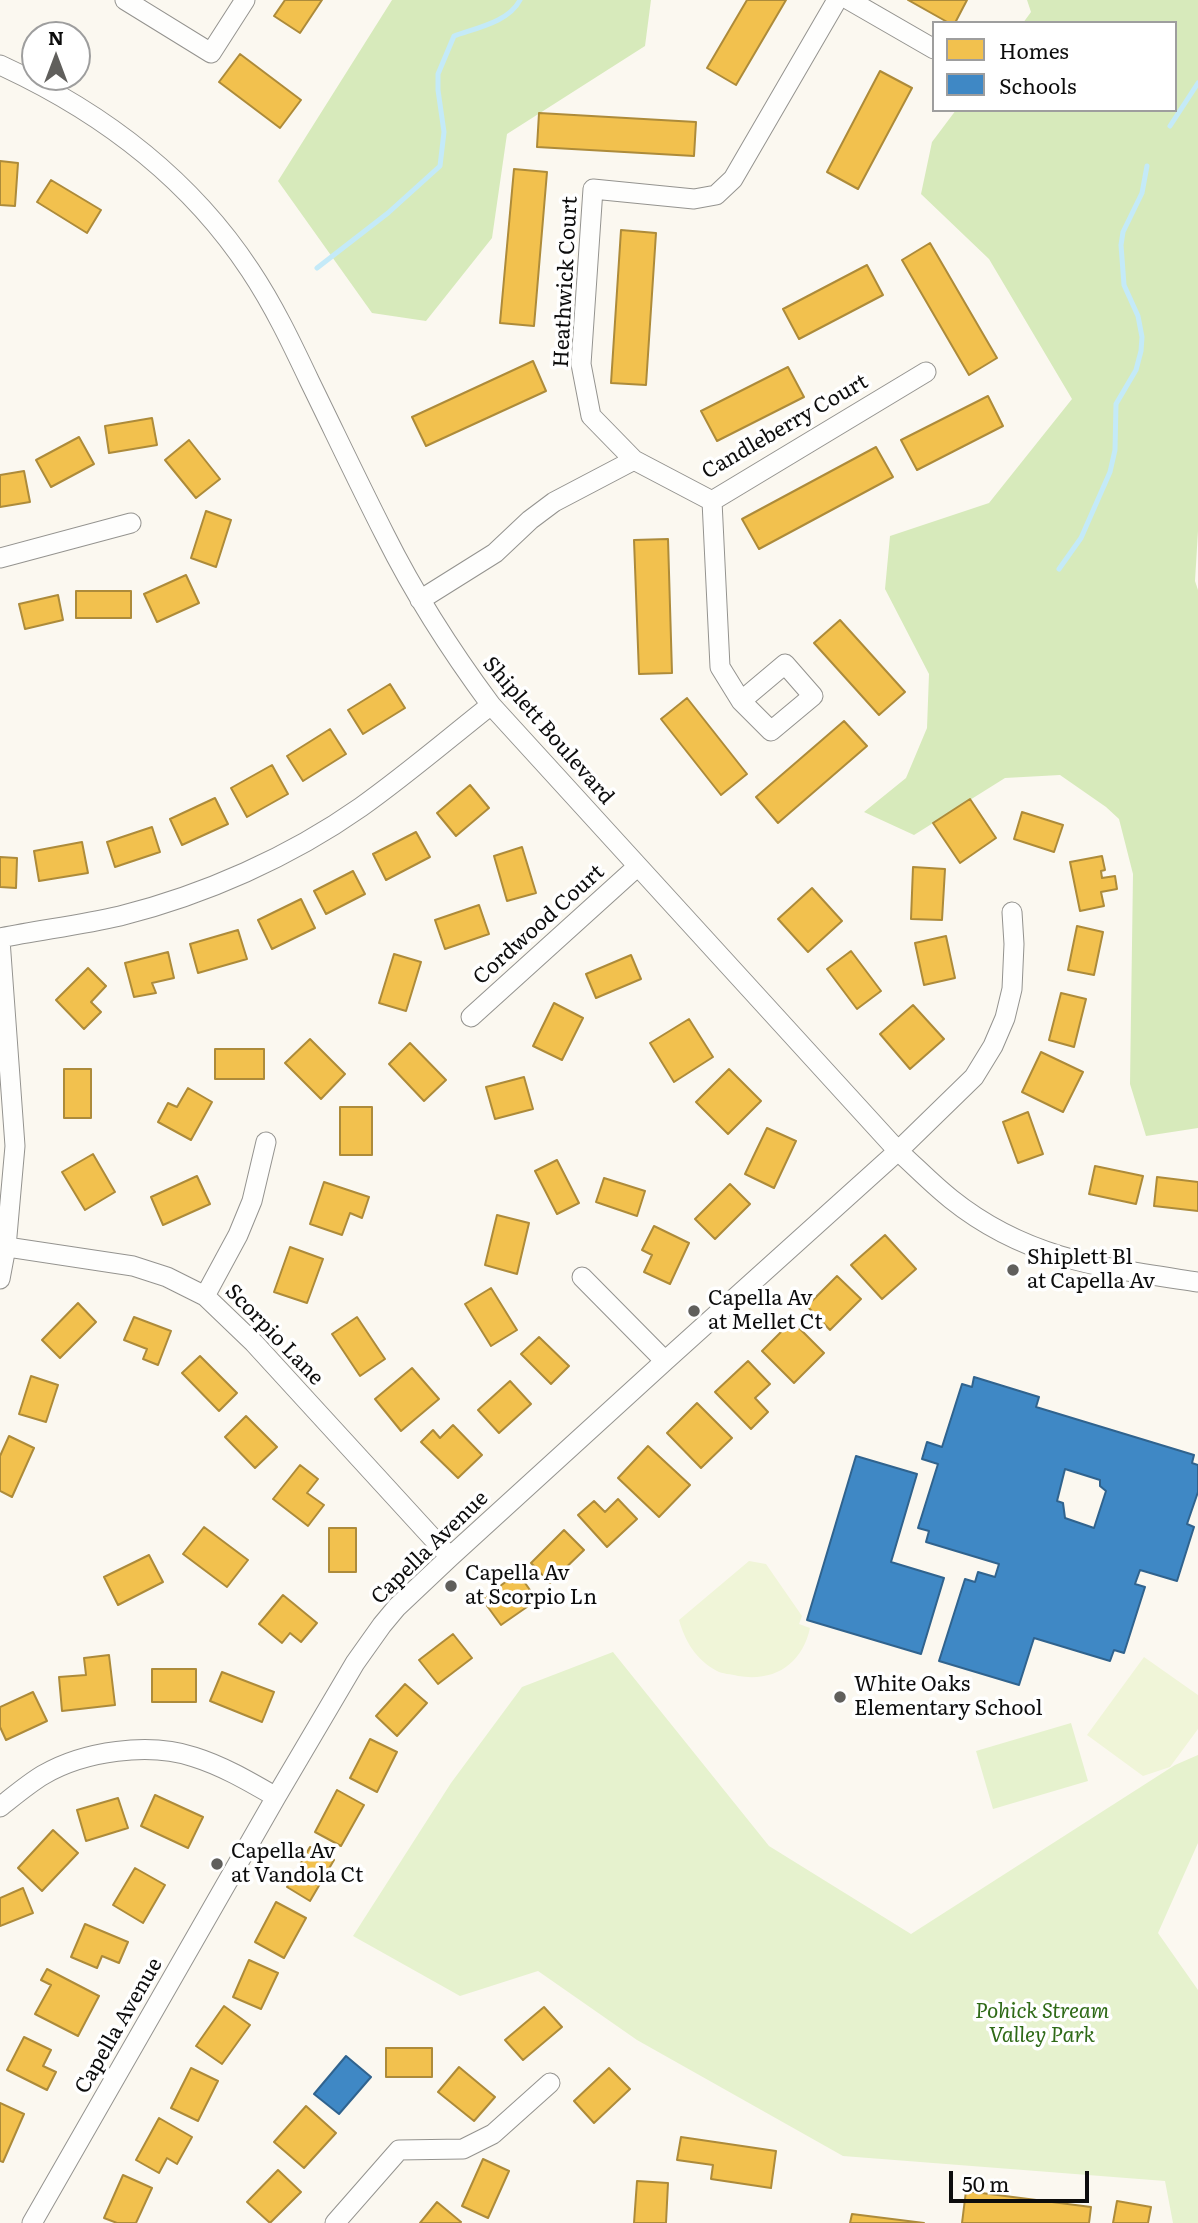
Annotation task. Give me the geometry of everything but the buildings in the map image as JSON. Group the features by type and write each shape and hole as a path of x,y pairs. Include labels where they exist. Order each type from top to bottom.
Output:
{"street":[{"path":"125,0 211,53 246,0"},
{"name":"Heathwick Court","path":"634,460 591,416 581,364 593,188 694,199 716,195 733,179 837,0"},
{"path":"849,0 932,48"},
{"name":"Shiplett Boulevard","path":"0,65 41,84 104,122 165,171 216,224 250,270 279,318 386,537 420,600 459,662 491,705 898,1151 952,1199 995,1228 1033,1247 1107,1269 1198,1282"},
{"name":"Candleberry Court","path":"634,460 712,501 926,372"},
{"path":"420,600 495,553 554,502 634,460"},
{"path":"712,501 720,667 741,701"},
{"path":"0,558 131,523"},
{"path":"0,1279 15,1146 0,939 120,916 179,898 253,868 309,839 361,807 491,705"},
{"name":"Cordwood Court","path":"471,1017 638,866"},
{"name":"Capella Avenue","path":"32,2223 276,1797 355,1663 382,1625 397,1607 450,1557 898,1151 974,1077 993,1046 1005,1018 1012,989 1012,912"},
{"path":"205,1296 238,1235 252,1201 267,1142"},
{"name":"Scorpio Lane","path":"3,1247 133,1266 167,1277 205,1296 254,1343 450,1557"},
{"path":"582,1277 664,1361"},
{"path":"0,1807 44,1774 97,1754 152,1749 192,1756 224,1768 276,1797"},
{"path":"335,2223 399,2150 463,2149 493,2134 550,2083"}],"green space":[{"path":"392,0 651,0 645,46 507,134 492,238 426,321 372,313 278,181"},
{"path":"1027,0 1198,0 1198,531 1195,581 1198,590 1198,1128 1146,1136 1130,1084 1133,874 1119,819 1060,775 1005,778 914,835 864,812 906,778 927,728 929,674 885,589 890,536 989,503 1072,399 989,259 921,194 932,142 954,112 1177,112 1177,21 1024,21 1031,12"},
{"path":"749,1561 766,1564 802,1616 799,1624 810,1628 801,1652 785,1668 764,1676 751,1677 721,1673 710,1667 692,1649 679,1620"},
{"name":"Pohick Stream Valley Park","path":"613,1652 769,1846 911,1934 1175,1765 1198,1755 1198,1843 1158,1933 1198,1990 1198,2223 1173,2223 1165,2181 843,2156 637,2040 538,1971 460,1996 353,1936 451,1783 522,1687"},
{"path":"1144,1657 1198,1695 1198,1729 1170,1767 1143,1776 1087,1735"},
{"path":"1071,1723 1088,1781 993,1809 976,1751"}],"waterway":[{"path":"317,268 388,213 440,166 444,132 438,74 454,36 500,19 515,8 520,0"},
{"path":"1170,126 1198,83"},
{"path":"1059,569 1081,538 1110,472 1115,450 1116,404 1136,370 1141,351 1142,337 1138,316 1124,285 1121,245 1123,232 1142,193 1147,166"}],"place":[{"name":"Shiplett Bl at Capella Av","path":"1013,1270"},
{"name":"Capella Av at Mellet Ct","path":"694,1311"},
{"name":"Capella Av at Scorpio Ln","path":"451,1586"},
{"name":"White Oaks Elementary School","path":"840,1697"},
{"name":"Capella Av at Vandola Ct","path":"217,1864"}]}
